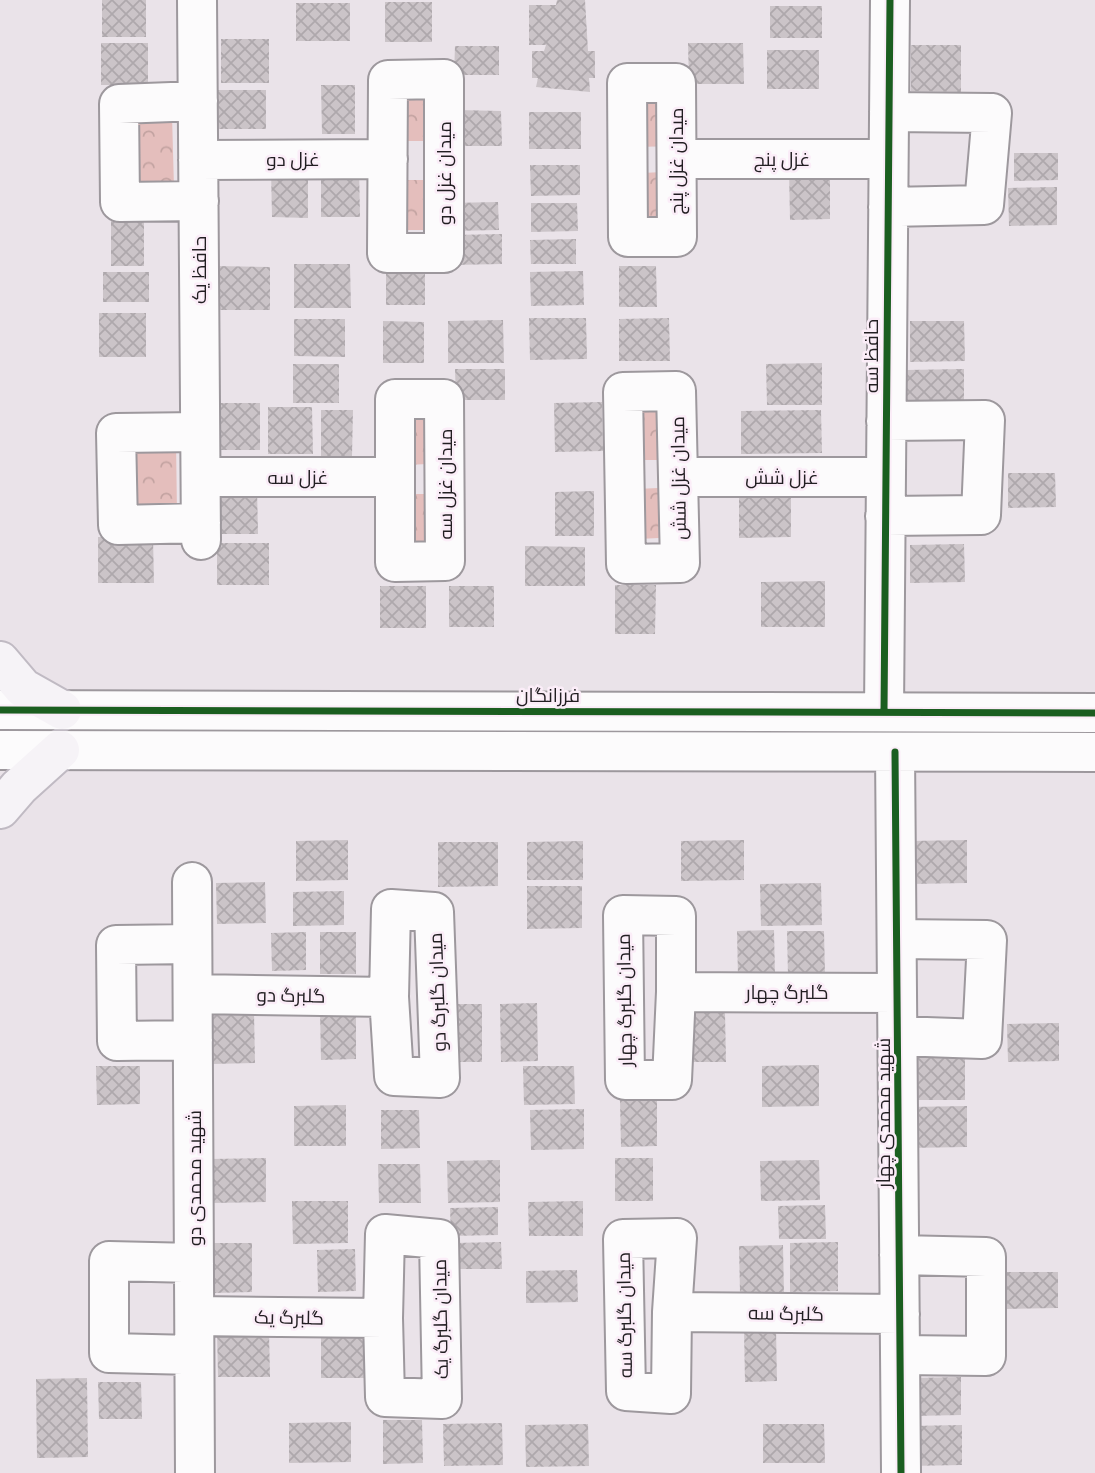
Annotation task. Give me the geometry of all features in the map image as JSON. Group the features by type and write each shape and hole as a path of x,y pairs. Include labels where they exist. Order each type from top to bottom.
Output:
{"main road":[{"path":"0,661 23,688 62,710"},
{"path":"0,809 19,787 60,750"}],"street":[{"name":"حافظ یک","path":"197,0 201,532 118,525 116,433 200,432"},
{"name":"حافظ سه","path":"884,712 890,0"},
{"path":"198,100 119,104 120,202 199,201"},
{"path":"888,207 984,205 992,113 889,112"},
{"name":"غزل دو","path":"198,160 388,159"},
{"name":"غزل پنج","path":"677,159 888,159"},
{"path":"886,421 985,420 981,515 886,516"},
{"name":"غزل سه","path":"201,477 395,477"},
{"name":"غزل شش","path":"678,477 886,477"},
{"name":"فرزانگان","path":"0,710 1095,713"},
{"path":"0,750 1095,752"},
{"name":"شهید محمدی چهار","path":"895,752 901,1473"},
{"name":"شهید محمدی دو","path":"192,882 195,1473"},
{"path":"897,939 987,940 982,1039 898,1036"},
{"path":"192,944 116,945 117,1041 193,1040"},
{"name":"گلبرگ چهار","path":"676,992 897,993"},
{"name":"گلبرگ دو","path":"193,993 389,997"},
{"path":"900,1255 986,1257 986,1356 901,1355"},
{"path":"194,1263 109,1261 110,1353 194,1355"},
{"name":"گلبرگ سه","path":"672,1312 900,1314"},
{"name":"گلبرگ یک","path":"195,1316 383,1318"}],"green space":[{"path":"424,90 426,141 404,141 403,91"},
{"path":"663,96 664,146 643,147 641,97"},
{"path":"172,115 174,188 128,189 127,116"},
{"path":"663,172 664,223 643,223 642,173"},
{"path":"404,180 426,180 427,230 406,230"},
{"path":"638,410 660,410 661,460 640,460"},
{"path":"426,414 428,464 406,465 405,415"},
{"path":"130,440 176,440 177,514 131,514"},
{"path":"658,488 659,538 638,539 636,489"},
{"path":"405,494 426,494 427,544 406,544"}],"building":[{"path":"102,0 146,0 146,37 102,37"},
{"path":"557,0 585,0 588,51 595,51 595,78 589,78 590,92 536,87 538,78 532,78 532,51 544,51 546,45 529,45 529,5 556,5"},
{"path":"385,2 432,2 432,42 385,42"},
{"path":"296,3 350,3 350,41 296,41"},
{"path":"770,6 822,6 822,38 770,38"},
{"path":"221,39 269,39 269,83 221,83"},
{"path":"101,43 148,43 148,85 101,85"},
{"path":"688,43 743,43 744,84 689,84"},
{"path":"911,45 961,45 961,92 911,91"},
{"path":"455,46 499,46 499,75 454,75"},
{"path":"767,50 819,50 819,89 767,89"},
{"path":"321,85 355,85 355,134 322,134"},
{"path":"217,90 266,90 266,129 217,129"},
{"path":"456,110 501,111 502,146 456,146"},
{"path":"529,112 581,112 581,149 529,149"},
{"path":"1014,153 1058,153 1058,180 1014,181"},
{"path":"530,165 580,165 580,195 531,196"},
{"path":"321,168 359,168 360,217 321,217"},
{"path":"271,169 308,169 308,218 272,217"},
{"path":"789,169 830,169 830,219 790,220"},
{"path":"1057,187 1057,225 1009,226 1008,188"},
{"path":"498,202 499,230 451,231 451,203"},
{"path":"531,203 577,203 578,231 531,232"},
{"path":"111,221 144,221 144,266 111,266"},
{"path":"502,234 502,264 452,265 452,235"},
{"path":"576,239 576,264 531,264 530,240"},
{"path":"294,264 350,264 351,308 294,308"},
{"path":"386,264 425,264 425,305 386,305"},
{"path":"217,266 270,267 270,310 218,310"},
{"path":"619,266 656,266 657,307 619,307"},
{"path":"583,271 584,305 531,306 530,272"},
{"path":"103,272 149,272 149,302 103,302"},
{"path":"99,313 146,313 146,357 99,357"},
{"path":"529,318 586,318 587,359 530,360"},
{"path":"669,318 670,361 619,361 619,319"},
{"path":"294,319 345,319 345,357 294,356"},
{"path":"503,320 504,363 448,363 448,321"},
{"path":"383,321 424,322 424,363 383,363"},
{"path":"910,321 964,321 965,361 910,362"},
{"path":"822,363 822,405 767,405 766,364"},
{"path":"293,364 339,364 339,403 293,403"},
{"path":"455,369 505,369 505,400 456,400"},
{"path":"964,369 964,406 906,407 906,370"},
{"path":"602,402 603,451 555,452 554,403"},
{"path":"215,403 260,403 260,450 214,450"},
{"path":"268,407 312,407 313,454 268,454"},
{"path":"321,410 353,410 352,456 321,456"},
{"path":"821,410 822,453 741,454 741,411"},
{"path":"1008,473 1055,473 1056,507 1008,508"},
{"path":"220,488 257,488 258,534 220,534"},
{"path":"739,488 791,488 791,537 739,538"},
{"path":"594,491 594,536 555,536 555,492"},
{"path":"98,537 153,537 154,583 98,583"},
{"path":"217,543 269,543 269,585 217,585"},
{"path":"964,544 965,582 910,583 910,545"},
{"path":"525,546 585,547 585,586 525,586"},
{"path":"825,581 825,627 761,627 761,582"},
{"path":"615,585 656,585 655,634 615,634"},
{"path":"380,586 426,586 426,628 380,628"},
{"path":"449,586 494,586 494,627 449,627"},
{"path":"348,840 348,880 296,881 296,841"},
{"path":"744,840 744,880 681,881 681,841"},
{"path":"967,840 967,883 909,884 908,841"},
{"path":"583,841 583,880 527,880 527,842"},
{"path":"438,842 498,842 498,886 438,887"},
{"path":"265,882 266,923 217,924 216,883"},
{"path":"821,883 822,925 761,926 760,884"},
{"path":"527,886 582,886 582,928 527,929"},
{"path":"344,891 344,925 293,926 293,892"},
{"path":"774,930 775,977 738,978 737,931"},
{"path":"787,931 824,931 825,976 788,976"},
{"path":"306,932 306,970 272,971 271,933"},
{"path":"320,932 356,932 356,974 320,974"},
{"path":"537,1003 538,1061 501,1062 500,1004"},
{"path":"448,1004 482,1004 482,1062 449,1062"},
{"path":"356,1008 356,1059 321,1060 320,1009"},
{"path":"212,1013 254,1013 255,1063 212,1064"},
{"path":"685,1013 725,1013 726,1062 686,1062"},
{"path":"1059,1023 1059,1061 1008,1062 1007,1024"},
{"path":"965,1056 965,1100 908,1100 907,1057"},
{"path":"819,1065 819,1106 762,1107 762,1066"},
{"path":"96,1066 140,1066 140,1104 97,1105"},
{"path":"523,1066 574,1066 575,1104 524,1105"},
{"path":"620,1100 657,1100 657,1146 621,1147"},
{"path":"346,1105 346,1146 294,1146 294,1106"},
{"path":"967,1106 967,1147 908,1148 908,1107"},
{"path":"584,1109 584,1149 531,1150 530,1110"},
{"path":"381,1110 419,1110 420,1148 381,1149"},
{"path":"266,1158 266,1202 211,1203 210,1159"},
{"path":"615,1158 653,1158 653,1201 615,1201"},
{"path":"500,1160 500,1202 448,1203 447,1161"},
{"path":"819,1160 820,1200 761,1201 760,1161"},
{"path":"378,1164 420,1164 421,1203 379,1203"},
{"path":"292,1201 348,1201 348,1243 293,1244"},
{"path":"583,1201 583,1236 529,1236 528,1202"},
{"path":"825,1205 826,1239 779,1239 778,1206"},
{"path":"498,1207 498,1235 451,1236 450,1208"},
{"path":"501,1242 502,1269 453,1269 453,1243"},
{"path":"838,1242 838,1291 790,1292 790,1243"},
{"path":"213,1243 252,1243 252,1292 214,1293"},
{"path":"783,1245 784,1293 740,1293 739,1246"},
{"path":"355,1249 356,1291 318,1292 317,1250"},
{"path":"577,1270 578,1302 526,1303 526,1271"},
{"path":"1005,1272 1058,1272 1058,1308 1005,1309"},
{"path":"371,1321 372,1378 321,1378 321,1322"},
{"path":"776,1328 777,1381 745,1382 744,1329"},
{"path":"217,1331 269,1331 270,1377 218,1377"},
{"path":"961,1377 961,1415 912,1416 912,1378"},
{"path":"87,1378 88,1457 37,1458 36,1379"},
{"path":"98,1382 141,1382 142,1419 99,1419"},
{"path":"383,1420 422,1420 423,1463 383,1464"},
{"path":"351,1422 351,1462 289,1463 289,1423"},
{"path":"502,1423 503,1465 444,1466 443,1424"},
{"path":"588,1424 589,1466 526,1467 525,1425"},
{"path":"763,1424 824,1424 825,1463 763,1463"},
{"path":"962,1425 962,1465 909,1466 909,1426"}],"cycle path":[{"path":"884,712 890,0"},
{"path":"0,710 1095,713"},
{"path":"895,752 901,1473"}]}
